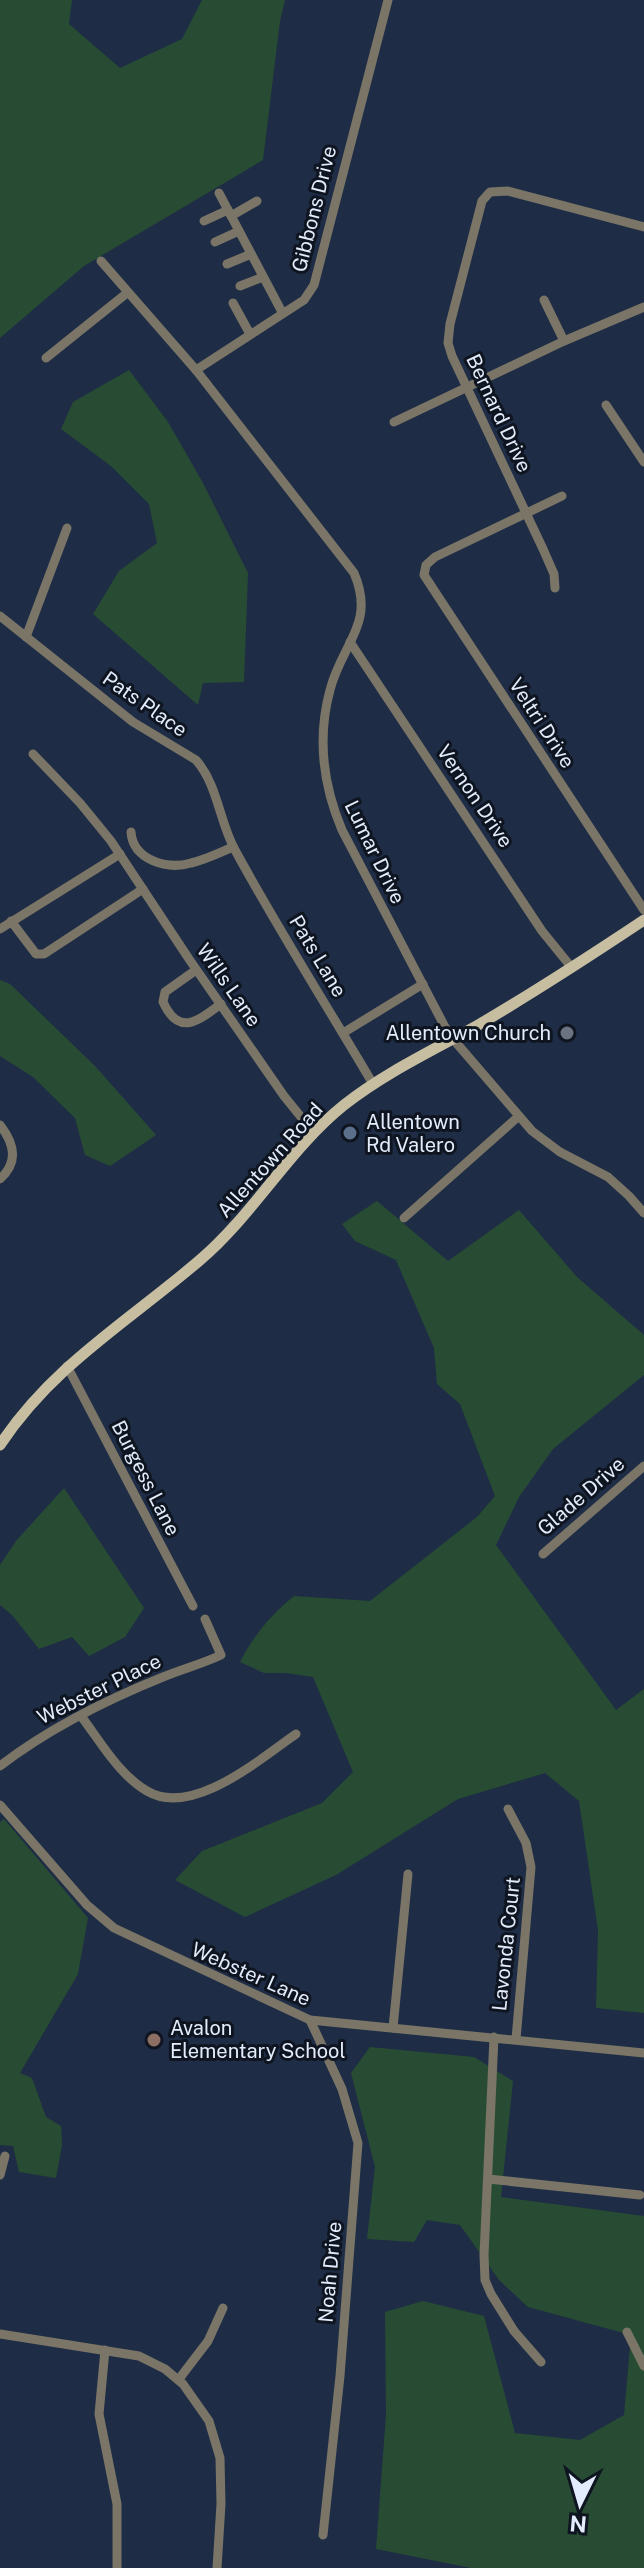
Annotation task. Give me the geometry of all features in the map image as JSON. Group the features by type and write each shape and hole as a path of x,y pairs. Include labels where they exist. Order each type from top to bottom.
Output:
{"main road":[{"name":"Allentown Road","path":"0,1445 25,1409 67,1366 210,1251 252,1209 314,1133 342,1107 373,1084 572,968 644,920"}],"street":[{"name":"Gibbons Drive","path":"196,370 304,300 316,278 388,0"},
{"name":"Bernard Drive","path":"555,588 554,574 452,356 449,333 482,201 490,192 503,191 644,227"},
{"path":"219,193 282,312"},
{"path":"204,221 257,201"},
{"path":"215,242 239,231"},
{"path":"227,264 251,254"},
{"name":"Lumar Drive","path":"101,261 196,370 354,573 363,601 360,618 337,668 324,717 324,766 328,794 357,860 453,1039 519,1116 553,1148 615,1183 644,1213"},
{"path":"240,286 263,277"},
{"path":"46,358 127,293"},
{"path":"544,300 564,341"},
{"path":"233,303 250,334"},
{"path":"394,422 564,341 644,307"},
{"path":"606,405 644,462"},
{"path":"527,514 562,496"},
{"name":"Veltri Drive","path":"527,514 435,557 425,567 425,580 644,910"},
{"path":"26,637 67,528"},
{"name":"Pats Place","path":"0,616 133,722 196,760 213,787 233,847"},
{"name":"Vernon Drive","path":"350,642 542,931 572,968"},
{"name":"Wills Lane","path":"33,754 80,803 120,854 284,1097 314,1133"},
{"path":"131,832 133,846 142,854 155,861 175,865 191,863 233,847"},
{"name":"Pats Lane","path":"233,847 373,1084"},
{"path":"0,929 120,854"},
{"path":"11,921 36,954 44,954 143,889"},
{"path":"196,970 165,992 163,1002 170,1013 178,1021 189,1024 200,1020 221,1004"},
{"path":"343,1033 423,984"},
{"path":"404,1218 519,1116"},
{"path":"0,1125 11,1142 13,1154 11,1166 0,1179"},
{"name":"Burgess Lane","path":"67,1366 193,1606"},
{"name":"Glade Drive","path":"543,1554 644,1466"},
{"name":"Webster Place","path":"0,1766 29,1744 81,1716 151,1682 221,1655 205,1619"},
{"path":"81,1716 131,1779 150,1793 172,1798 205,1792 296,1734"},
{"name":"Webster Lane","path":"0,1805 87,1905 114,1928 310,2020 644,2053"},
{"name":"Lavonda Court","path":"508,1809 526,1843 531,1867 516,2039"},
{"path":"393,2028 408,1874"},
{"name":"Noah Drive","path":"310,2020 342,2089 358,2143 340,2376 323,2535"},
{"path":"494,2037 485,2280 506,2319 541,2362"},
{"path":"0,2175 5,2156"},
{"path":"488,2179 640,2195"},
{"path":"179,2379 203,2350 223,2308"},
{"path":"627,2332 644,2366"},
{"path":"0,2334 139,2356 179,2379 209,2421 218,2449 221,2504 217,2568"},
{"path":"105,2350 99,2414 117,2504 117,2568"}],"green space":[{"path":"0,0 72,0 69,24 120,68 182,39 202,0 285,0 263,160 84,266 0,338"},
{"path":"129,370 168,422 248,573 244,682 203,683 198,705 93,614 119,571 157,543 149,504 111,466 61,429 73,402"},
{"path":"0,980 10,984 95,1066 156,1135 110,1166 85,1155 75,1118 33,1077 0,1056"},
{"path":"377,1201 448,1261 519,1210 577,1277 644,1335 644,1375 553,1449 519,1497 496,1545 616,1710 644,1689 644,2013 596,2008 598,1930 579,1801 545,1773 458,1799 336,1875 245,1917 175,1880 202,1851 322,1803 353,1772 313,1677 264,1673 240,1662 264,1626 294,1596 370,1601 477,1517 495,1496 460,1404 437,1384 434,1348 396,1260 355,1241 342,1224"},
{"path":"64,1488 144,1608 125,1637 89,1656 72,1637 39,1649 0,1605 0,1565 16,1541"},
{"path":"4,1819 88,1918 78,1974 20,2073 32,2078 46,2117 61,2126 62,2145 56,2178 19,2172 13,2146 0,2145 0,1822"},
{"path":"370,2047 474,2057 513,2081 501,2197 644,2216 644,2568 471,2568 376,2549 386,2415 385,2312 423,2301 484,2316 515,2433 580,2440 624,2415 631,2335 528,2307 499,2280 460,2225 427,2220 414,2242 367,2239 375,2167 351,2073"}],"place":[{"name":"Allentown Church","path":"567,1033"},
{"name":"Allentown Rd Valero","path":"350,1133"},
{"name":"Avalon Elementary School","path":"154,2040"}]}
